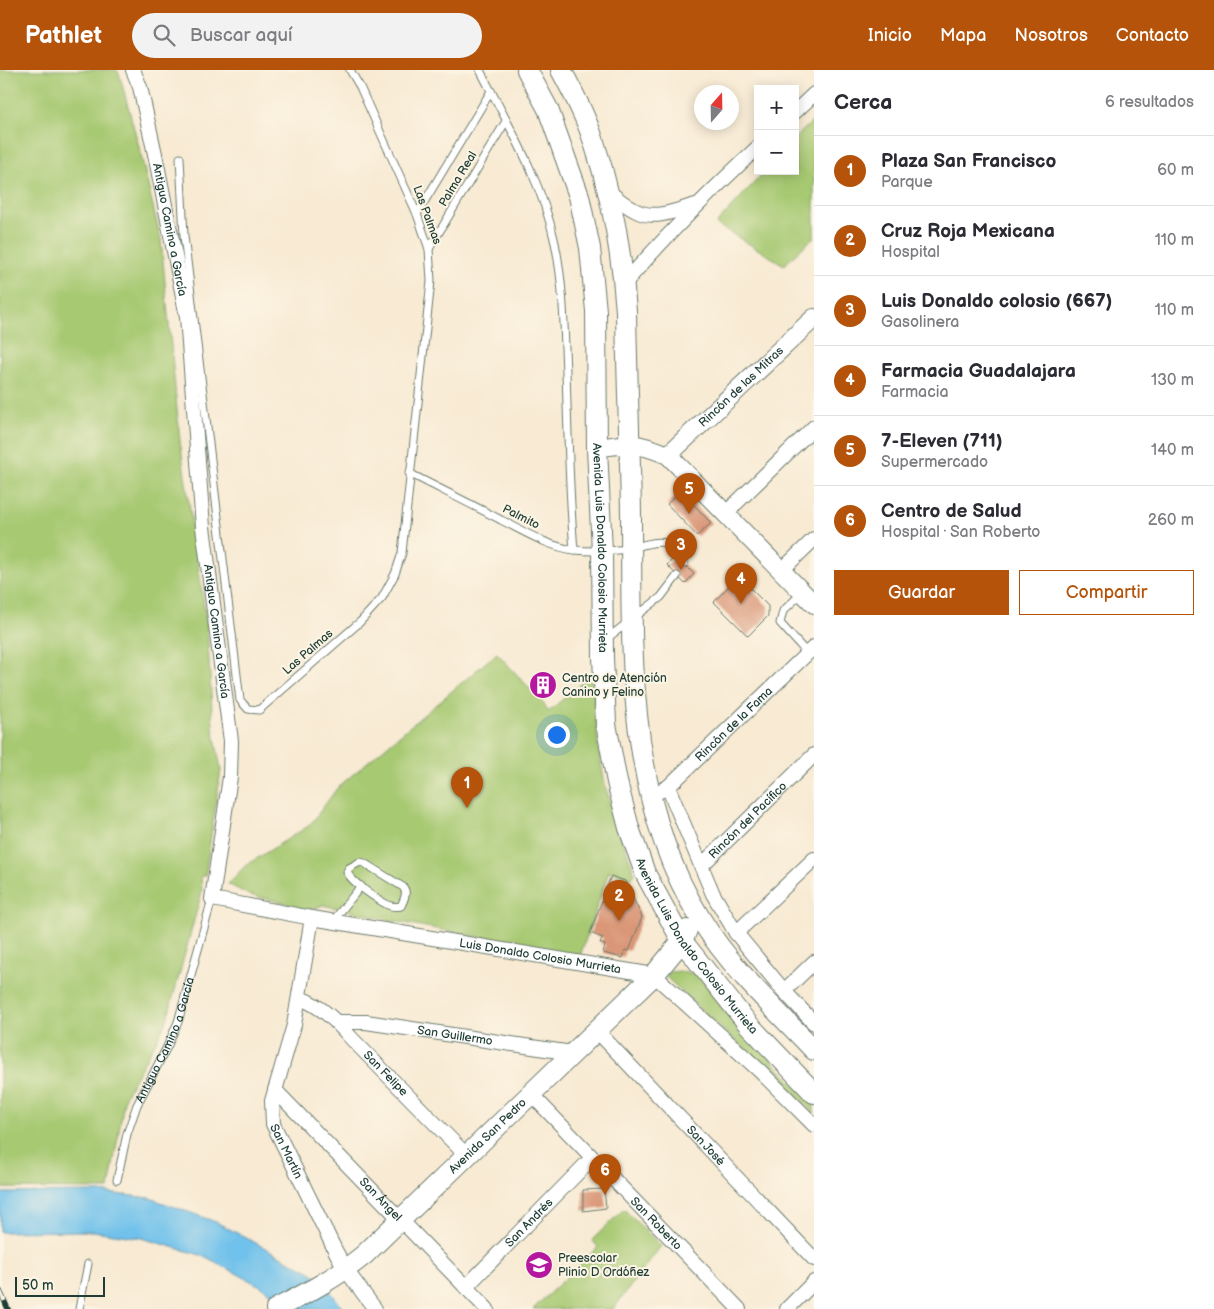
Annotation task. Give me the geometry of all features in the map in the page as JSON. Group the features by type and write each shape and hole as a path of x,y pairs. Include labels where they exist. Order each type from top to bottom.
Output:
{"main road":[{"name":"Avenida Luis Donaldo Colosio Murrieta","path":"527,70 548,109 579,196 590,248 596,311 597,448 602,551 606,724 617,782 629,828 645,873 682,941 748,1024 814,1093"},
{"name":"Avenida Luis Donaldo Colosio Murrieta","path":"561,70 577,98 593,138 608,191 624,284 631,549 632,675 644,769 650,796 660,829 678,875 699,917 723,951 814,1050"},
{"path":"678,875 678,894 688,924 682,941"},
{"name":"Avenida San Pedro","path":"276,1309 346,1270 364,1255 654,975 682,941"}],"street":[{"name":"Antiguo Camino a García","path":"134,70 140,87 155,154 187,317 204,527 231,741 230,777 212,898"},
{"path":"799,108 814,94"},
{"path":"624,284 657,246 697,205 754,151"},
{"path":"608,191 629,207 643,214 662,214 697,205"},
{"name":"Rincón de las Mitras","path":"668,456 814,318"},
{"path":"726,514 814,427"},
{"path":"597,448 628,443 649,447 668,456 808,599"},
{"path":"781,571 814,539"},
{"name":"Rincón de la Fama","path":"650,796 668,786 811,650"},
{"name":"Rincón del Pacífico","path":"702,865 814,755"},
{"path":"668,786 713,894 736,933 784,991 814,1023"},
{"path":"736,933 814,859"},
{"name":"Luis Donaldo Colosio Murrieta","path":"212,898 333,922 654,975"},
{"name":"San Martín","path":"312,918 300,998 272,1101 272,1124 346,1270 375,1309"},
{"path":"784,991 814,962"},
{"path":"654,975 760,1071 814,1125"},
{"name":"San Felipe","path":"300,998 315,1004 337,1022 467,1156"},
{"name":"San Guillermo","path":"337,1022 366,1022 572,1053"},
{"name":"San José","path":"597,1031 814,1259"},
{"name":"San Ángel","path":"275,1090 488,1309"},
{"name":"San Roberto","path":"531,1094 739,1309"},
{"name":"San Andrés","path":"466,1286 592,1158"},
{"path":"787,1309 814,1282"}],"lane":[{"name":"Las Palmas","path":"180,158 184,236 240,700 248,709 259,710 360,622 382,598 396,574 402,553 431,282 429,250 417,214 360,87 350,70"},
{"path":"480,70 531,168 542,195 555,243 563,294 570,499 574,550"},
{"path":"417,214 491,91"},
{"name":"Palma Real","path":"429,250 506,121"},
{"name":"Palmito","path":"410,473 544,542 574,550 602,551 631,549 657,543 675,545 683,554 684,563"},
{"path":"603,642 661,597 677,576"},
{"path":"808,599 783,611 780,623 811,650"},
{"path":"364,862 403,887 406,890 406,896 401,906 390,906 361,886 347,872 349,868 364,862"},
{"path":"333,922 361,886"},
{"name":"Antiguo Camino a García","path":"117,1180 127,1134 137,1105 167,1048 178,1022 212,898"},
{"path":"79,1309 88,1264"}],"green space":[{"path":"0,70 117,70 119,73 161,240 180,441 207,626 213,727 221,770 205,876 201,876 202,891 166,1023 125,1096 109,1189 0,1188"},
{"path":"814,120 814,237 784,265 716,224 761,175 799,175 799,134"},
{"path":"497,653 544,704 548,712 586,679 592,681 598,743 607,791 635,874 631,879 609,871 580,956 389,920 323,905 307,911 285,903 249,895 228,884 245,866 310,825 338,787"},
{"path":"681,971 696,974 814,1105 814,1114 777,1076 725,1032 666,977 669,972"},
{"path":"624,1209 661,1246 613,1309 533,1309 598,1247 592,1240"}],"water":[{"path":"99,1192 150,1198 216,1222 311,1272 323,1282 344,1309 292,1309 262,1287 204,1256 141,1238 93,1231 0,1232 0,1193"}],"building":[{"path":"681,491 711,523 697,536 667,504"},
{"path":"676,556 694,574 685,584 667,565"},
{"path":"738,576 768,606 768,616 748,636 714,602"},
{"name":"Centro de Atención Canino y Felino","path":"542,674 555,688 545,697 532,682"},
{"path":"611,876 625,881 642,917 629,951 625,950 623,958 603,953 605,945 600,943 603,938 590,933"},
{"path":"604,1189 606,1208 583,1211 583,1190"}],"railway":[{"path":"0,1291 8,1309"}],"place":[{"name":"7-Eleven (711)","path":"689,514"},
{"name":"Luis Donaldo colosio (667)","path":"681,570"},
{"name":"Farmacia Guadalajara","path":"741,604"},
{"name":"Centro de Atención Canino y Felino","path":"543,685"},
{"name":"Plaza San Francisco","path":"467,808"},
{"name":"Cruz Roja Mexicana","path":"619,921"},
{"name":"Centro de Salud","path":"605,1195"},
{"name":"Preescolar Plinio D Ordóñez","path":"539,1265"}]}
